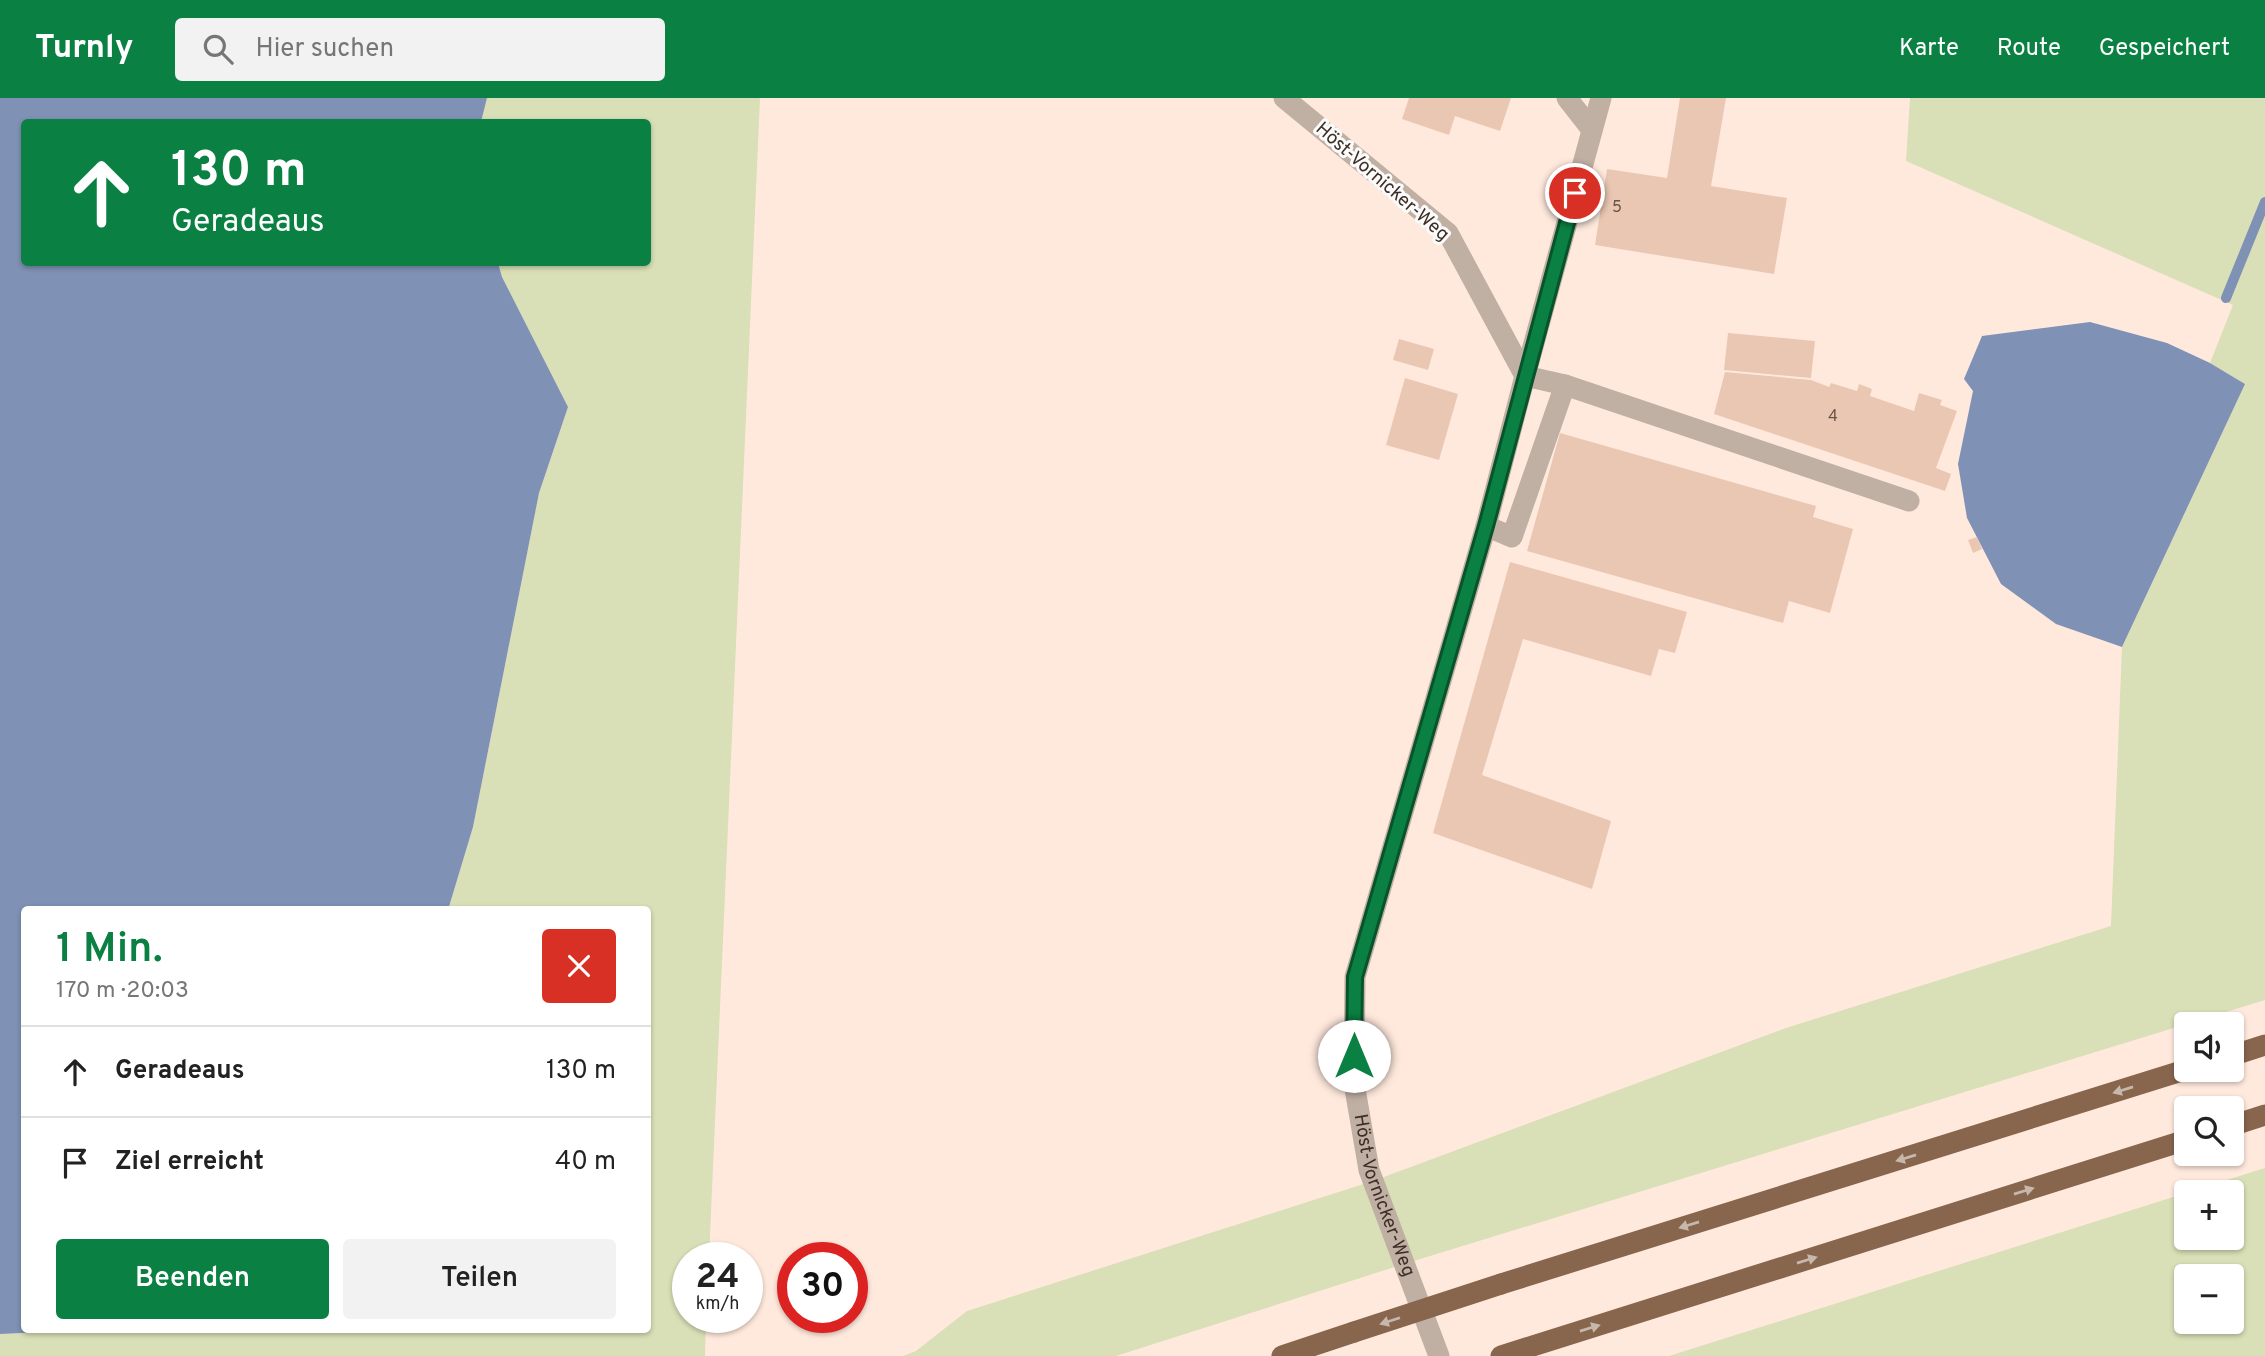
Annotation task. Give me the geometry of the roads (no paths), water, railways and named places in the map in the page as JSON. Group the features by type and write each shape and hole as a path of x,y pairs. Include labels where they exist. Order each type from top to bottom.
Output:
{"highway":[{"path":"2244,1052 2265,1045"},
{"path":"1282,1356 1501,1284 2174,1073"},
{"path":"2244,1122 2265,1115"},
{"path":"1502,1356 2174,1144"}],"street":[{"name":"Höst-Vornicker-Weg","path":"1284,98 1448,233 1525,376 1486,526 1355,977 1354,1083 1369,1170 1439,1356"},
{"path":"1567,98 1592,130"},
{"path":"1601,98 1525,376 1565,385 1909,501"},
{"path":"1486,526 1512,537 1565,385"}],"water":[{"path":"0,98 487,98 482,119 21,119 21,266 499,266 568,407 539,493 473,827 449,906 21,906 22,1333 0,1334"},
{"path":"2090,322 2167,343 2210,363 2245,384 2122,647 2056,624 2001,584 1967,518 1958,464 1973,391 1964,379 1982,336"}],"waterway":[{"path":"2226,298 2265,202"}]}
